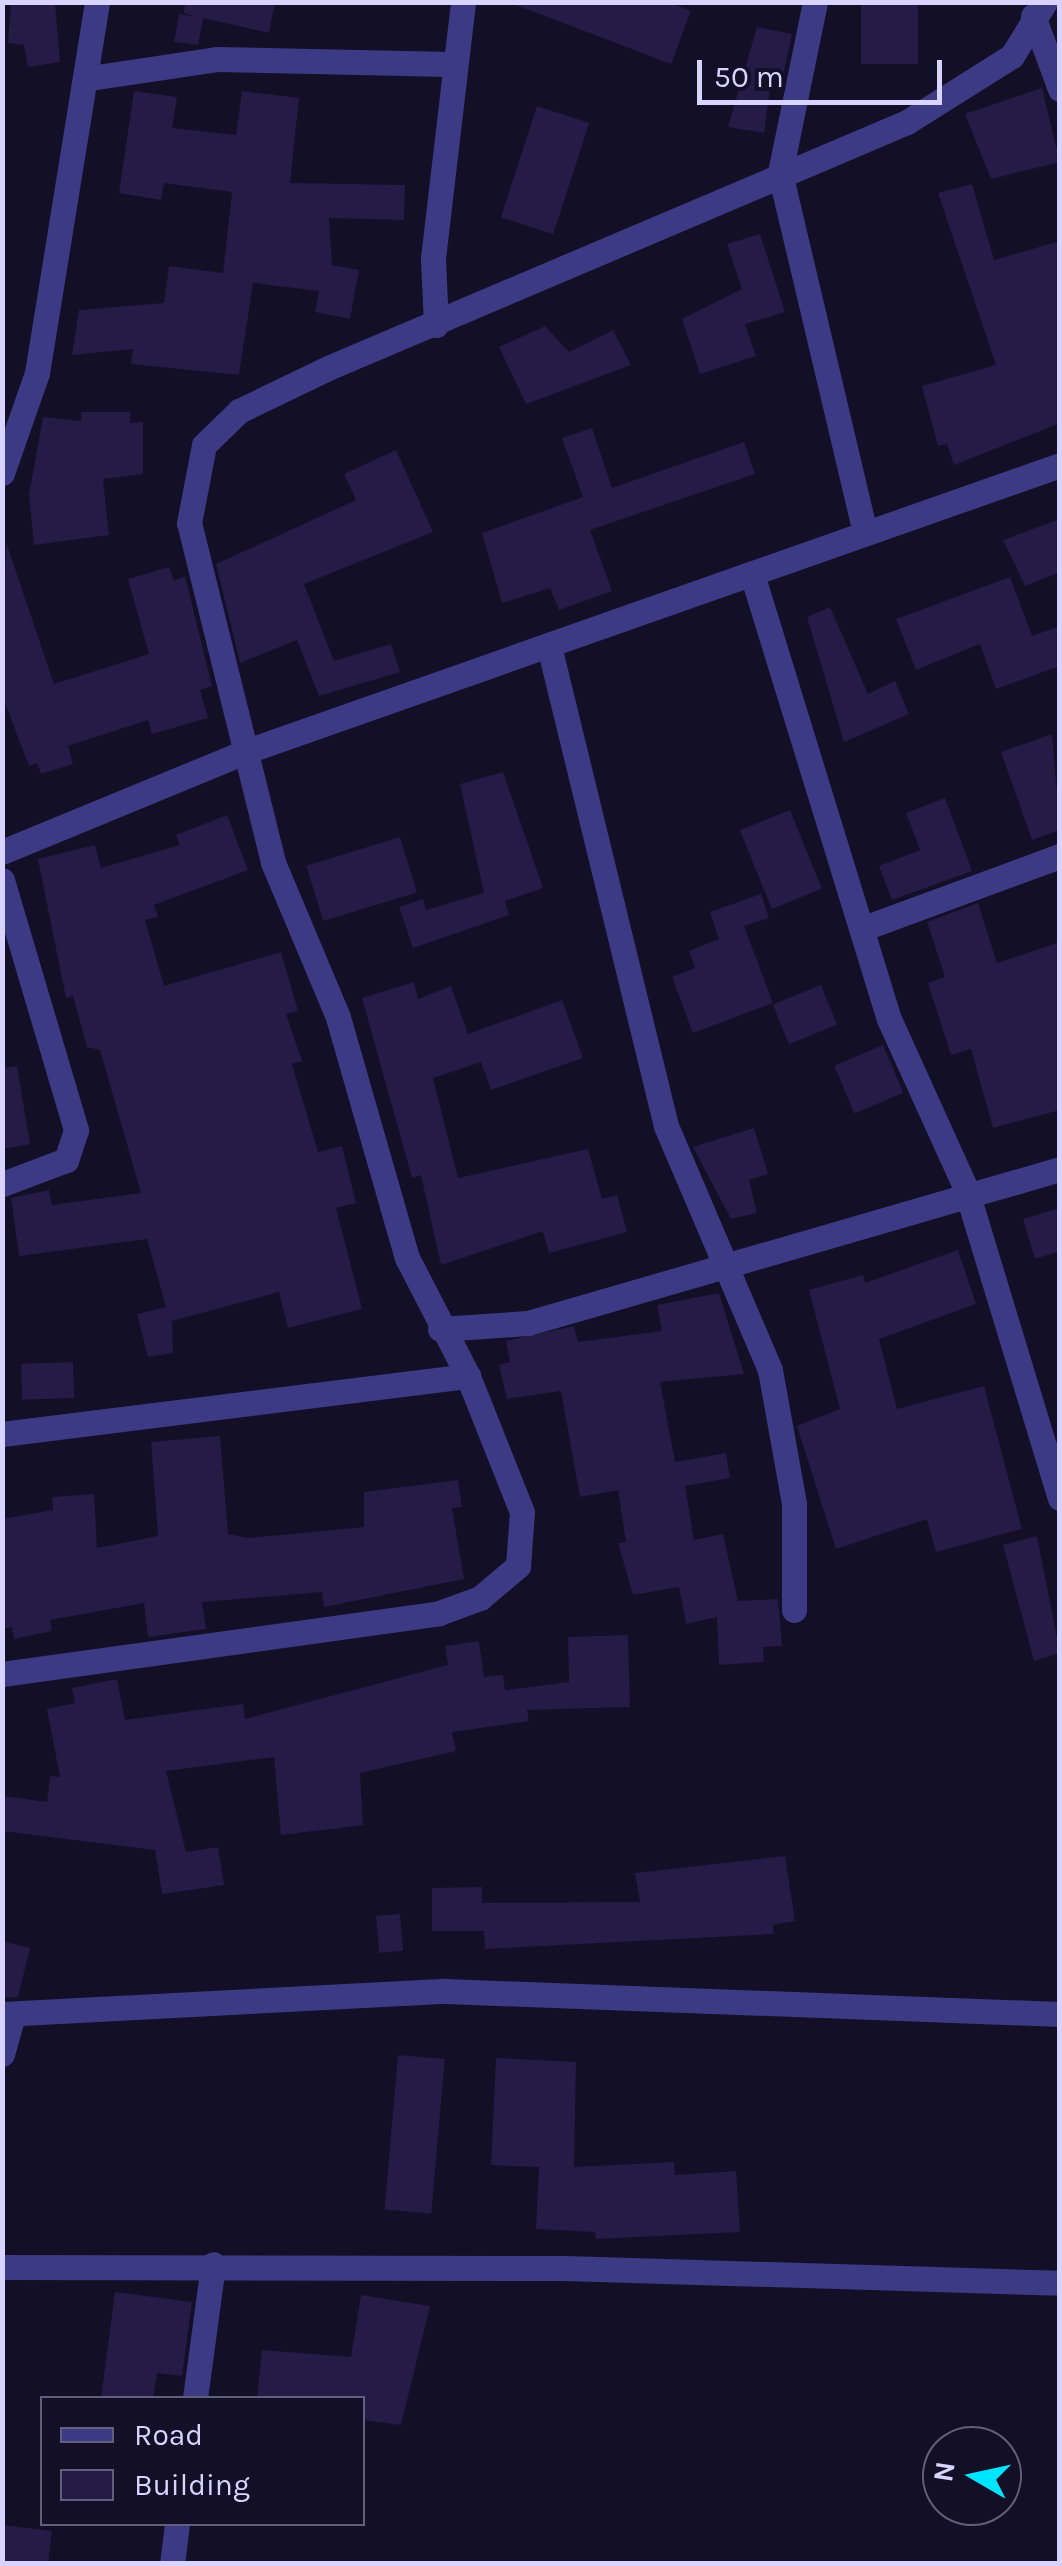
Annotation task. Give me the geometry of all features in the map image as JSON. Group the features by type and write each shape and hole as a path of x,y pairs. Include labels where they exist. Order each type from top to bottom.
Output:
{"street":[{"path":"2,473 36,373 90,78 97,2"},
{"path":"436,325 450,64 463,2"},
{"path":"815,2 780,173 864,529"},
{"path":"2,1674 439,1613 480,1598 518,1566 522,1512 468,1376 440,1329 372,1163 338,1018 273,862 189,523 204,445 239,411 922,112 1012,56 1039,9"},
{"path":"1039,9 1060,89"},
{"path":"90,78 217,60 450,64"},
{"path":"2,852 247,751 752,574 864,529 1060,465"},
{"path":"752,574 889,1019 966,1189 1060,1498"},
{"path":"549,646 666,1126 770,1370 794,1504 794,1610"},
{"path":"864,928 1060,856"},
{"path":"2,880 76,1130 66,1160 2,1184"},
{"path":"440,1329 528,1323 727,1271 966,1189 1060,1169"},
{"path":"2,1434 468,1376"},
{"path":"2,2054 8,2015 445,1991 1060,2014"},
{"path":"2,2267 214,2264 1060,2283"},
{"path":"195,2396 214,2264"},
{"path":"172,2564 178,2526"}],"building":[{"path":"11,2 55,2 60,62 28,67 24,45 8,43"},
{"path":"185,2 275,2 269,33 203,18 198,45 174,42 179,14 198,17 184,13"},
{"path":"508,2 668,2 691,11 671,64"},
{"path":"861,2 918,2 918,64 861,64"},
{"path":"757,27 792,34 783,76 772,73 764,133 728,127"},
{"path":"1042,88 1060,162 991,179 965,114"},
{"path":"134,91 177,97 172,128 236,135 242,91 299,98 290,183 405,185 404,220 329,218 332,265 359,270 350,319 315,312 319,291 253,283 239,375 131,364 133,349 72,355 79,310 164,303 169,266 223,273 232,192 164,183 161,200 119,193"},
{"path":"537,106 589,123 553,234 501,217"},
{"path":"972,184 994,260 1060,241 1060,423 954,465 947,444 938,446 922,386 996,365 938,193"},
{"path":"760,234 785,312 745,324 756,356 700,374 682,319 742,289 727,244"},
{"path":"545,326 569,352 613,330 631,365 526,404 499,347"},
{"path":"81,412 130,412 130,423 143,422 143,474 103,479 109,535 34,545 29,495 43,417 81,421"},
{"path":"592,428 612,488 744,442 755,474 590,530 612,591 559,610 550,588 502,603 482,533 583,497 562,438"},
{"path":"396,450 433,532 304,584 334,661 391,644 400,672 319,696 297,640 240,663 216,564 356,500 344,474"},
{"path":"1060,519 1060,572 1025,586 1003,540"},
{"path":"6,542 54,684 149,654 128,579 169,567 174,581 185,576 212,686 200,690 208,718 152,734 148,720 68,746 73,764 41,774 37,763 29,766 2,695"},
{"path":"1010,577 1032,636 1060,626 1060,666 996,689 980,644 916,670 896,619"},
{"path":"830,607 868,694 895,681 909,714 844,742 807,617"},
{"path":"1052,734 1060,830 1032,840 1001,752"},
{"path":"503,772 543,888 505,901 509,915 413,948 399,907 423,899 426,910 484,893 460,784"},
{"path":"945,798 972,871 892,900 879,866 920,850 906,813"},
{"path":"790,810 822,889 772,909 740,830"},
{"path":"227,815 248,870 154,905 158,917 145,920 164,986 281,952 298,1011 286,1014 302,1061 292,1064 318,1152 342,1146 356,1203 336,1208 362,1309 288,1328 279,1292 172,1321 173,1353 148,1357 137,1314 166,1307 147,1239 19,1256 11,1198 49,1190 52,1205 141,1193 100,1050 87,1047 73,996 66,998 38,859 95,845 101,868 180,845 176,835"},
{"path":"400,837 417,892 323,921 306,866"},
{"path":"761,894 769,918 744,926 773,1003 693,1033 672,977 695,968 689,951 719,939 710,912"},
{"path":"978,903 997,963 1060,942 1060,1110 993,1128 971,1049 951,1055 928,983 945,977 927,922"},
{"path":"414,982 418,999 451,986 468,1034 562,1000 583,1058 491,1090 481,1062 433,1078 458,1178 588,1149 602,1199 617,1195 627,1232 549,1253 543,1231 441,1265 421,1175 412,1178 362,998"},
{"path":"821,985 837,1025 789,1044 773,1004"},
{"path":"883,1045 903,1093 855,1114 834,1066"},
{"path":"17,1066 30,1144 2,1149 2,1068"},
{"path":"754,1128 768,1174 749,1180 757,1213 731,1219 693,1147"},
{"path":"1060,1208 1060,1251 1035,1259 1023,1219"},
{"path":"958,1250 976,1304 879,1339 897,1409 984,1386 1022,1529 936,1552 927,1519 836,1549 797,1426 840,1409 809,1290 863,1275 865,1283"},
{"path":"719,1293 744,1374 660,1382 675,1462 726,1453 730,1478 685,1486 694,1540 723,1534 738,1601 778,1599 782,1646 763,1647 764,1662 719,1665 717,1617 686,1624 679,1587 633,1595 618,1543 626,1542 618,1490 580,1497 561,1391 507,1399 499,1365 510,1362 506,1341 574,1326 578,1342 662,1331 657,1305"},
{"path":"73,1362 74,1398 22,1400 21,1364"},
{"path":"220,1436 228,1534 248,1538 364,1527 364,1492 458,1480 462,1507 452,1508 464,1579 324,1607 322,1592 202,1602 206,1629 148,1637 144,1603 50,1620 52,1631 14,1639 12,1627 2,1629 2,1519 53,1510 52,1497 94,1494 97,1548 158,1536 151,1442"},
{"path":"1037,1536 1060,1653 1034,1661 1003,1545"},
{"path":"628,1635 630,1707 527,1710 529,1721 452,1732 456,1751 360,1773 363,1825 281,1835 274,1757 166,1771 186,1852 218,1847 224,1885 162,1894 155,1850 2,1831 2,1796 47,1802 50,1776 60,1777 47,1709 75,1703 72,1688 117,1679 125,1720 243,1704 245,1719 448,1665 445,1646 479,1641 484,1677 503,1675 505,1690 569,1682 568,1637"},
{"path":"785,1856 795,1921 773,1925 774,1934 485,1949 484,1931 432,1931 432,1888 482,1887 482,1903 640,1902 635,1873"},
{"path":"400,1914 403,1951 379,1953 376,1916"},
{"path":"2,1941 30,1948 18,1997 2,1998"},
{"path":"398,2055 445,2059 431,2214 384,2209"},
{"path":"496,2058 576,2062 574,2167 674,2162 675,2175 736,2171 740,2232 596,2239 595,2232 536,2229 539,2167 491,2165"},
{"path":"115,2292 192,2302 182,2376 157,2373 153,2396 101,2396"},
{"path":"361,2295 430,2306 401,2425 365,2420 365,2396 257,2396 262,2350 351,2357"},
{"path":"2,2525 52,2531 48,2564 2,2564"}]}
